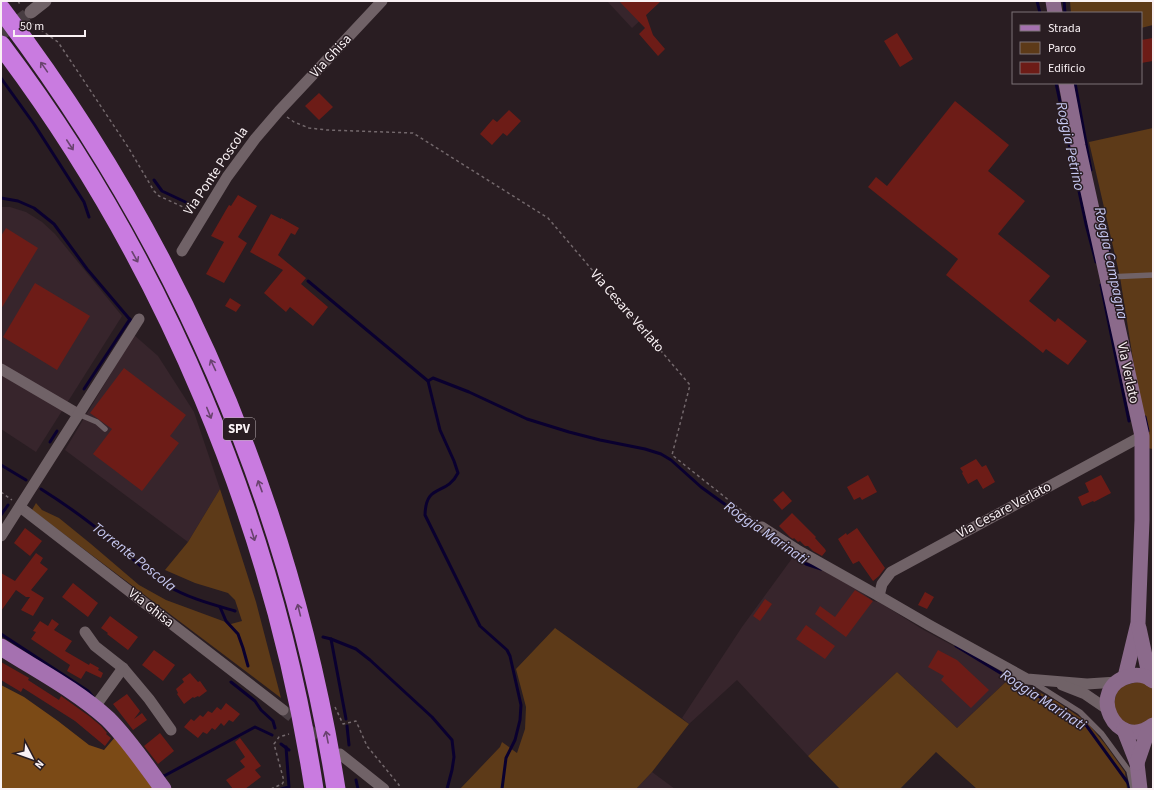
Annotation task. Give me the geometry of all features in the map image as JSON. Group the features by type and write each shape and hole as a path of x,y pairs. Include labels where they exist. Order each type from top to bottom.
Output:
{"highway":[{"name":"SPV","path":"1,9 66,99 124,190 176,287 218,377 260,486 287,567 321,707 336,789"},
{"name":"SPV","path":"1,45 48,112 92,181 135,257 171,328 199,390 233,475 264,568 285,646 314,789"}],"main road":[{"path":"1053,1 1055,12"},
{"name":"Via Verlato","path":"1066,84 1078,146 1142,436 1142,520 1138,623"},
{"path":"1121,679 1138,623"},
{"path":"1138,623 1152,680"},
{"path":"1,647 78,695 109,721 125,738 163,789"},
{"path":"1140,789 1137,763 1124,730 1113,721 1107,709 1109,694 1112,687 1121,679 1133,675 1142,676 1152,680"},
{"path":"1124,730 1137,732 1151,727"},
{"path":"1137,763 1151,727"}],"street":[{"path":"27,12 45,1"},
{"name":"Via Ghisa","path":"279,111 382,1"},
{"name":"Via Ponte Poscola","path":"182,251 227,177 255,139 279,111"},
{"path":"1,536 17,504 140,319"},
{"path":"1,369 78,414"},
{"name":"Via Cesare Verlato","path":"879,596 882,584 891,572 1142,436"},
{"name":"Via Ghisa","path":"17,504 283,710"},
{"path":"762,527 799,552 879,596 928,626 1027,679 1087,684 1121,679"},
{"path":"85,632 95,646 123,668 149,699 171,730"},
{"path":"94,708 123,668"},
{"path":"1054,682 1085,694 1107,709"},
{"path":"340,754 384,789"}],"lane":[{"path":"1107,277 1153,275"},
{"path":"78,414 97,422 104,429"},
{"path":"1027,679 1080,712 1102,734 1129,771 1132,789"}],"path":[{"path":"18,1 27,12 32,25 58,42 128,147 154,191 159,196 203,216"},
{"name":"Via Cesare Verlato","path":"279,111 294,122 309,128 413,133 548,218 690,385 672,455 762,527"},
{"path":"1,492 17,504"},
{"path":"321,707 334,704 343,724 356,721 367,746 399,785 399,789"},
{"path":"271,789 282,784 284,781 274,744 279,737 303,730"}],"shaded area":[{"path":"607,1 661,1 632,28"},
{"path":"1,207 10,207 26,212 42,222 55,234 122,316 36,452 1,429"},
{"path":"134,335 158,356 194,412 220,489 188,542 65,450"},
{"path":"796,553 856,588 873,601 879,602 922,629 1011,677 957,728 897,672 808,756 737,680 689,724 682,718 742,627"},
{"path":"1,685 24,697 89,745 104,750 116,736 153,789 1,789"},
{"path":"652,772 675,789 636,789"}],"green space":[{"path":"1070,1 1153,1 1153,25 1142,28 1142,12 1071,12"},
{"path":"1153,128 1153,449 1147,448 1120,277 1089,142"},
{"path":"220,489 256,602 281,698 32,510 36,503 42,510 59,518 139,585 166,600 231,624 242,621 235,600 228,593 195,583 165,570 188,542"},
{"path":"555,628 689,724 652,772 636,789 460,789 500,747 502,742 517,753 525,729 526,707 516,669"},
{"path":"897,672 957,728 1011,677 1056,701 1087,722 1125,772 1127,789 977,789 936,752 900,789 840,789 808,756"},
{"path":"1141,681 1153,689 1153,718 1137,726 1122,722 1113,708 1116,694 1123,686"}],"building":[{"path":"619,1 661,1 646,15 653,35 665,49 658,56 639,34 645,28"},
{"path":"897,33 913,59 900,67 884,41"},
{"path":"1153,38 1153,61 1142,63 1142,40"},
{"path":"319,93 333,107 319,120 305,106"},
{"path":"955,101 1009,145 988,171 1025,201 998,234 1050,276 1029,301 1055,322 1058,318 1087,341 1068,365 1046,349 1043,353 946,275 958,259 868,187 876,177 887,186"},
{"path":"509,110 521,121 507,136 503,133 492,145 480,134 493,119 497,122"},
{"path":"238,195 257,206 238,237 247,243 224,283 206,274 224,242 211,236 229,205 231,206"},
{"path":"271,214 299,228 295,235 291,233 278,255 306,278 301,284 328,307 313,326 290,307 286,312 264,293 283,270 250,252"},
{"path":"6,228 38,248 1,309 1,236"},
{"path":"35,283 90,316 57,370 3,337"},
{"path":"230,298 241,305 236,312 225,306"},
{"path":"124,368 186,415 170,436 179,443 142,491 93,454 112,429 90,413"},
{"path":"976,459 982,467 986,465 995,482 983,489 977,479 968,484 960,468"},
{"path":"868,475 877,492 862,500 860,497 854,500 847,487"},
{"path":"1101,475 1111,493 1094,502 1093,501 1082,506 1078,497 1089,492 1085,483"},
{"path":"783,491 792,501 782,510 773,500"},
{"path":"792,513 816,537 815,538 825,549 826,551 822,556 808,546 805,546 800,541 798,542 794,538 793,539 790,537 779,526"},
{"path":"25,528 42,541 30,556 14,543"},
{"path":"857,528 885,568 873,581 859,561 853,564 838,539"},
{"path":"36,553 43,558 40,563 48,569 31,590 44,598 33,616 21,610 30,597 26,597 16,590 1,611 1,573 15,581"},
{"path":"73,583 98,603 88,617 62,597"},
{"path":"855,590 873,601 846,637 815,614 820,606 835,617"},
{"path":"925,592 934,597 927,609 918,605"},
{"path":"765,599 772,604 760,621 753,616"},
{"path":"110,616 138,637 128,650 101,628"},
{"path":"52,619 59,624 54,630 72,641 65,651 89,665 90,663 99,668 98,670 103,673 101,678 86,671 81,679 67,671 70,665 31,639 36,632 33,631 40,621 48,626"},
{"path":"806,625 835,646 825,659 796,639"},
{"path":"154,650 175,665 163,681 142,665"},
{"path":"938,650 957,660 989,690 971,708 941,680 944,676 928,667"},
{"path":"1,662 29,678 28,680 59,700 61,696 101,726 107,733 106,734 111,738 105,746 75,721 23,688 21,692 1,680"},
{"path":"190,673 198,682 200,681 207,691 199,697 193,697 184,704 177,694 176,689 184,682 182,679"},
{"path":"127,694 140,711 134,719 142,713 147,720 133,730 113,704"},
{"path":"226,703 240,714 233,722 229,720 224,726 221,723 215,730 212,728 207,734 203,732 198,738 184,727 191,719 194,721 200,715 203,717 208,711 212,713 217,707 221,710"},
{"path":"160,733 174,751 158,764 144,746"},
{"path":"240,738 261,766 255,770 261,777 245,789 233,789 226,780 245,767 240,761 245,757 235,742"}],"waterway":[{"name":"Roggia Petrino","path":"1037,1 1040,12"},
{"name":"Roggia Campagna","path":"1064,1 1065,12"},
{"path":"1,78 34,124 84,202 89,217"},
{"name":"Roggia Petrino","path":"1056,84 1086,224 1096,262"},
{"name":"Roggia Campagna","path":"1075,84 1091,170"},
{"path":"154,180 162,191 196,207"},
{"name":"Torrente Poscola","path":"1,198 18,201 34,208 54,224 87,269 132,322"},
{"name":"Roggia Campagna","path":"1104,230 1109,250"},
{"path":"308,281 428,381 440,430 458,473 448,485 429,498 426,505 425,515 480,626 507,650 510,656 521,705 520,720 515,740 506,758 502,789"},
{"name":"Roggia Petrino","path":"1101,285 1129,421"},
{"path":"84,389 130,319"},
{"name":"Roggia Marinati","path":"428,381 433,378 469,392 527,419 569,432 661,454 671,460 701,487 759,529"},
{"name":"Roggia Campagna","path":"1145,417 1148,431"},
{"path":"50,442 57,431"},
{"name":"Torrente Poscola","path":"1,465 26,480"},
{"name":"Torrente Poscola","path":"41,489 71,509 108,537 159,581 174,590 191,597 235,611"},
{"path":"1,515 8,505"},
{"name":"Roggia Marinati","path":"786,549 806,564 821,569"},
{"path":"220,607 226,621 238,634 248,666"},
{"path":"1,634 88,691 93,697"},
{"name":"Torrente Poscola","path":"323,637 356,649 370,660 432,717 452,740 454,757 447,789"},
{"path":"331,639 346,719"},
{"name":"Roggia Marinati","path":"956,646 1086,725 1128,783 1130,789"},
{"path":"231,682 255,701 261,710 273,721 275,728"},
{"path":"347,726 349,745"},
{"path":"162,775 164,776 255,727 272,735"},
{"path":"281,744 289,750"},
{"path":"281,789 289,787 286,747"},
{"path":"356,780 358,789"}],"tunnel":[{"path":"1,34 31,12"},
{"path":"283,710 327,744"}]}
